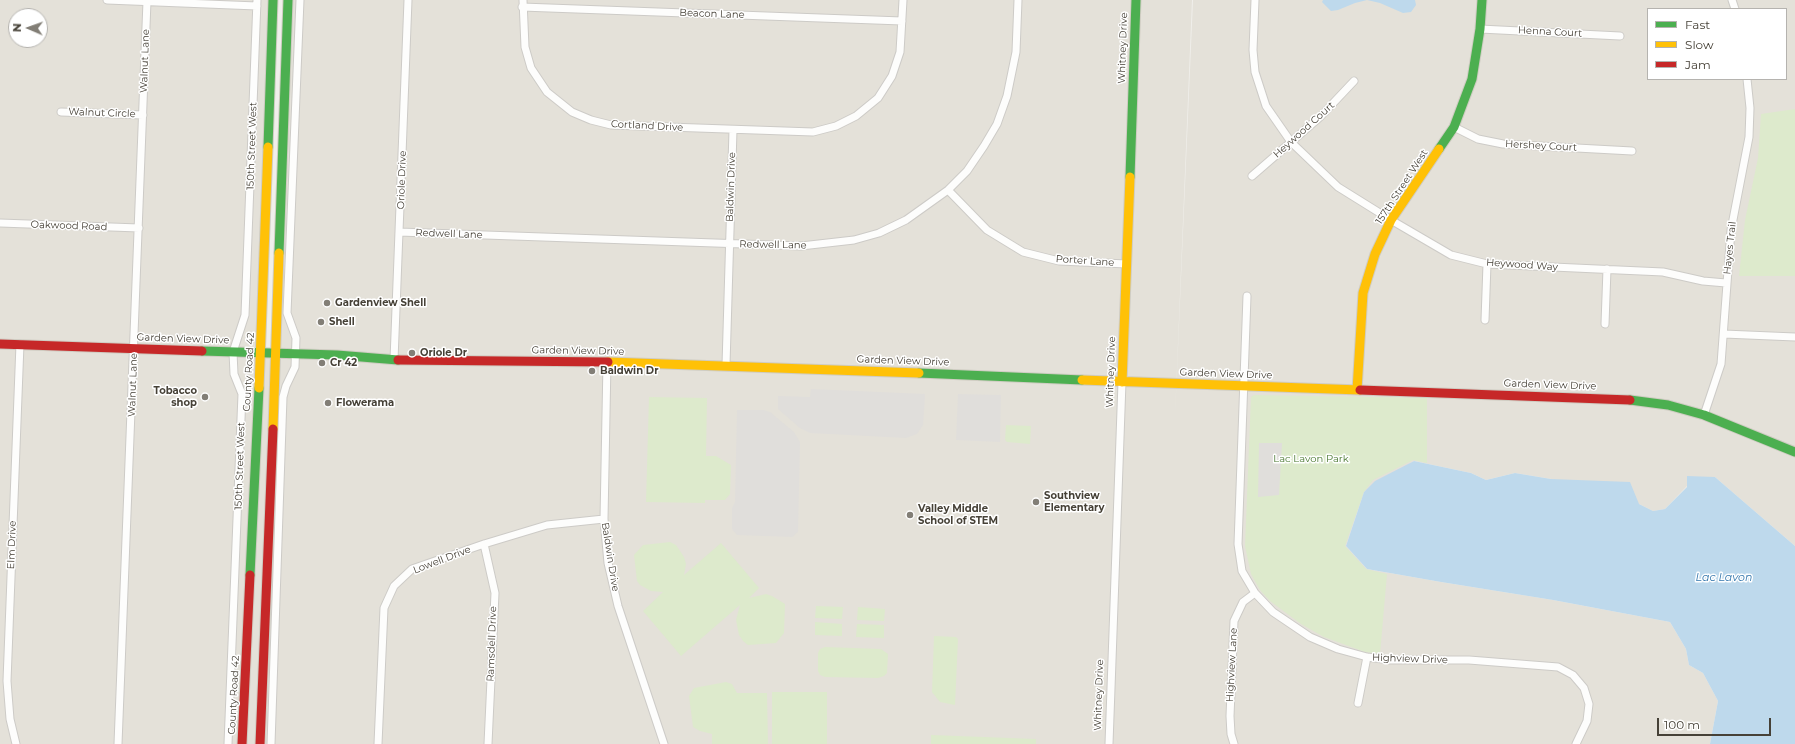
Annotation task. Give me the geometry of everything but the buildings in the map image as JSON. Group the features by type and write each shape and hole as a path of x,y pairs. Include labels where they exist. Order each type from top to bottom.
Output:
{"main road":[{"name":"County Road 42","path":"242,744 261,353 273,0"},
{"path":"260,744 276,354 288,0"},
{"name":"Whitney Drive","path":"1122,382 1136,0"},
{"name":"157th Street West","path":"1357,390 1360,322 1363,293 1375,254 1391,220 1454,127 1472,79 1480,29 1482,0"},
{"name":"Garden View Drive","path":"0,344 337,355 394,360 607,362 726,365 1122,382 1626,399 1668,405 1704,415 1795,452"}],"street":[{"path":"107,0 257,3"},
{"path":"271,744 284,397 286,386 296,367 296,338 287,313 300,0"},
{"name":"Oriole Drive","path":"394,360 408,0"},
{"name":"Cortland Drive","path":"523,4 525,47 531,68 547,92 572,112 591,120 611,125 813,132 836,126 856,116 878,98 892,76 900,52 903,0"},
{"name":"Redwell Lane","path":"400,232 801,246 854,240 879,233 906,220 948,190 966,171 984,146 996,124 1007,96 1016,52 1018,0"},
{"name":"Heywood Way","path":"1255,0 1253,50 1255,72 1266,106 1291,142 1338,187 1391,220 1451,255 1488,264 1663,272 1703,281 1726,283"},
{"name":"Walnut Lane","path":"118,744 147,2"},
{"name":"150th Street West","path":"228,744 242,394 234,374 233,352 245,315 257,3"},
{"name":"Beacon Lane","path":"523,4 902,21"},
{"name":"Henna Court","path":"1480,29 1620,36"},
{"name":"Hayes Trail","path":"1704,415 1721,364 1731,230 1749,137 1750,108 1747,80"},
{"name":"Heywood Court","path":"1252,176 1321,116 1354,82"},
{"name":"Walnut Circle","path":"61,112 143,115"},
{"name":"Hershey Court","path":"1454,127 1478,139 1503,144 1632,151"},
{"name":"Baldwin Drive","path":"726,365 733,130"},
{"name":"Porter Lane","path":"948,190 987,230 1023,252 1059,261 1127,264"},
{"name":"Oakwood Road","path":"0,223 138,228"},
{"path":"1485,320 1488,264"},
{"path":"1605,324 1607,269"},
{"name":"Highview Drive","path":"1247,296 1238,544 1242,571 1254,593 1273,612 1310,637 1338,649 1367,657 1390,660 1469,660 1558,667 1573,675 1584,688 1589,704 1587,722 1576,744"},
{"path":"1724,334 1795,337"},
{"name":"Elm Drive","path":"16,744 10,719 6,681 20,344"},
{"name":"Baldwin Drive","path":"607,362 604,519 608,563 618,606 664,744"},
{"name":"Whitney Drive","path":"1108,744 1122,382"},
{"name":"Lowell Drive","path":"378,744 384,608 394,586 412,569 484,544 548,525 604,519"},
{"name":"Ramsdell Drive","path":"484,544 495,593 488,744"},
{"name":"Highview Lane","path":"1234,744 1231,734 1230,716 1234,621 1243,602 1254,593"},
{"path":"1358,703 1367,657"}],"shaded area":[{"path":"0,0 273,0 261,353 276,354 288,0 1192,0 1175,417 1193,0 1795,0 1795,546 1715,477 1687,486 1665,509 1653,511 1639,504 1551,479 1515,473 1486,480 1471,473 1414,461 1364,492 1346,546 1367,569 1553,600 1670,622 1686,649 1689,665 1703,673 1718,701 1710,744 0,744"},
{"path":"811,389 925,394 923,425 917,434 906,438 810,433 800,428 778,409 778,396 810,397"},
{"path":"958,394 1001,395 1000,442 956,440"},
{"path":"737,410 763,410 770,412 794,432 800,442 798,532 792,537 737,535 732,529 732,508 735,502"},
{"path":"1259,443 1282,443 1279,495 1258,497"}],"green space":[{"path":"1795,109 1795,276 1739,276 1745,220 1758,158 1761,114"},
{"name":"Lac Lavon Park","path":"1254,395 1427,398 1427,463 1413,460 1373,480 1364,492 1345,546 1366,569 1387,574 1380,654 1365,652 1324,637 1301,624 1270,601 1260,590 1251,574 1245,546 1251,397"},
{"path":"649,397 707,398 706,456 716,456 731,465 730,494 725,500 705,500 705,503 646,502"},
{"path":"1006,425 1031,426 1030,444 1007,442 1005,440"},
{"path":"670,542 676,545 684,557 686,564 684,575 721,543 759,588 749,598 766,594 785,604 784,633 776,643 748,645 743,641 739,635 736,620 740,605 681,656 643,611 663,592 651,591 640,585 637,581 634,555 643,545"},
{"path":"816,606 843,607 842,619 815,618"},
{"path":"858,607 885,609 884,621 857,620"},
{"path":"815,622 842,624 842,636 815,635"},
{"path":"857,624 884,625 884,638 856,637"},
{"path":"934,636 956,637 958,639 955,705 940,702 932,692"},
{"path":"825,647 881,649 888,654 887,673 878,678 825,677 820,675 818,671 818,653 820,649"},
{"path":"726,682 732,684 737,693 767,693 768,744 712,744 712,734 700,731 693,727 689,696 694,688"},
{"path":"772,692 827,692 827,744 772,744"},
{"path":"931,735 1036,739 1036,744 931,744"}],"water":[{"path":"1323,0 1367,0 1331,11 1322,2"},
{"path":"1367,0 1415,0 1416,5 1411,12 1403,13 1380,3"},
{"name":"Lac Lavon","path":"1414,461 1471,473 1486,480 1515,473 1551,479 1630,482 1639,504 1653,511 1665,509 1687,487 1687,476 1715,477 1795,546 1795,744 1710,744 1718,701 1703,673 1689,665 1686,649 1670,622 1553,600 1367,569 1346,546 1364,492 1375,481"}],"traffic: fast":[{"path":"268,147 273,0"},
{"path":"279,253 288,0"},
{"path":"1130,177 1136,0"},
{"path":"1439,149 1454,127 1472,79 1480,29 1482,0"},
{"path":"202,351 337,355 398,360"},
{"path":"919,373 1082,380"},
{"path":"250,575 259,388"},
{"path":"1630,400 1668,405 1704,415 1795,452"}],"traffic: slow":[{"path":"259,388 268,147"},
{"path":"1357,390 1363,293 1375,254 1391,220 1439,149"},
{"path":"1122,382 1130,177"},
{"path":"273,429 279,253"},
{"path":"608,362 919,373"},
{"path":"1082,380 1360,390"}],"traffic: jam":[{"path":"0,344 202,351"},
{"path":"398,360 608,362"},
{"path":"1360,390 1630,400"},
{"path":"260,744 273,429"},
{"path":"242,744 250,575"}],"place":[{"name":"Gardenview Shell","path":"327,303"},
{"name":"Shell","path":"321,322"},
{"name":"Oriole Dr","path":"412,353"},
{"name":"Cr 42","path":"322,363"},
{"name":"Baldwin Dr","path":"592,371"},
{"name":"Tobacco shop","path":"205,397"},
{"name":"Flowerama","path":"328,403"},
{"name":"Southview Elementary","path":"1036,502"},
{"name":"Valley Middle School of STEM","path":"910,515"}]}
